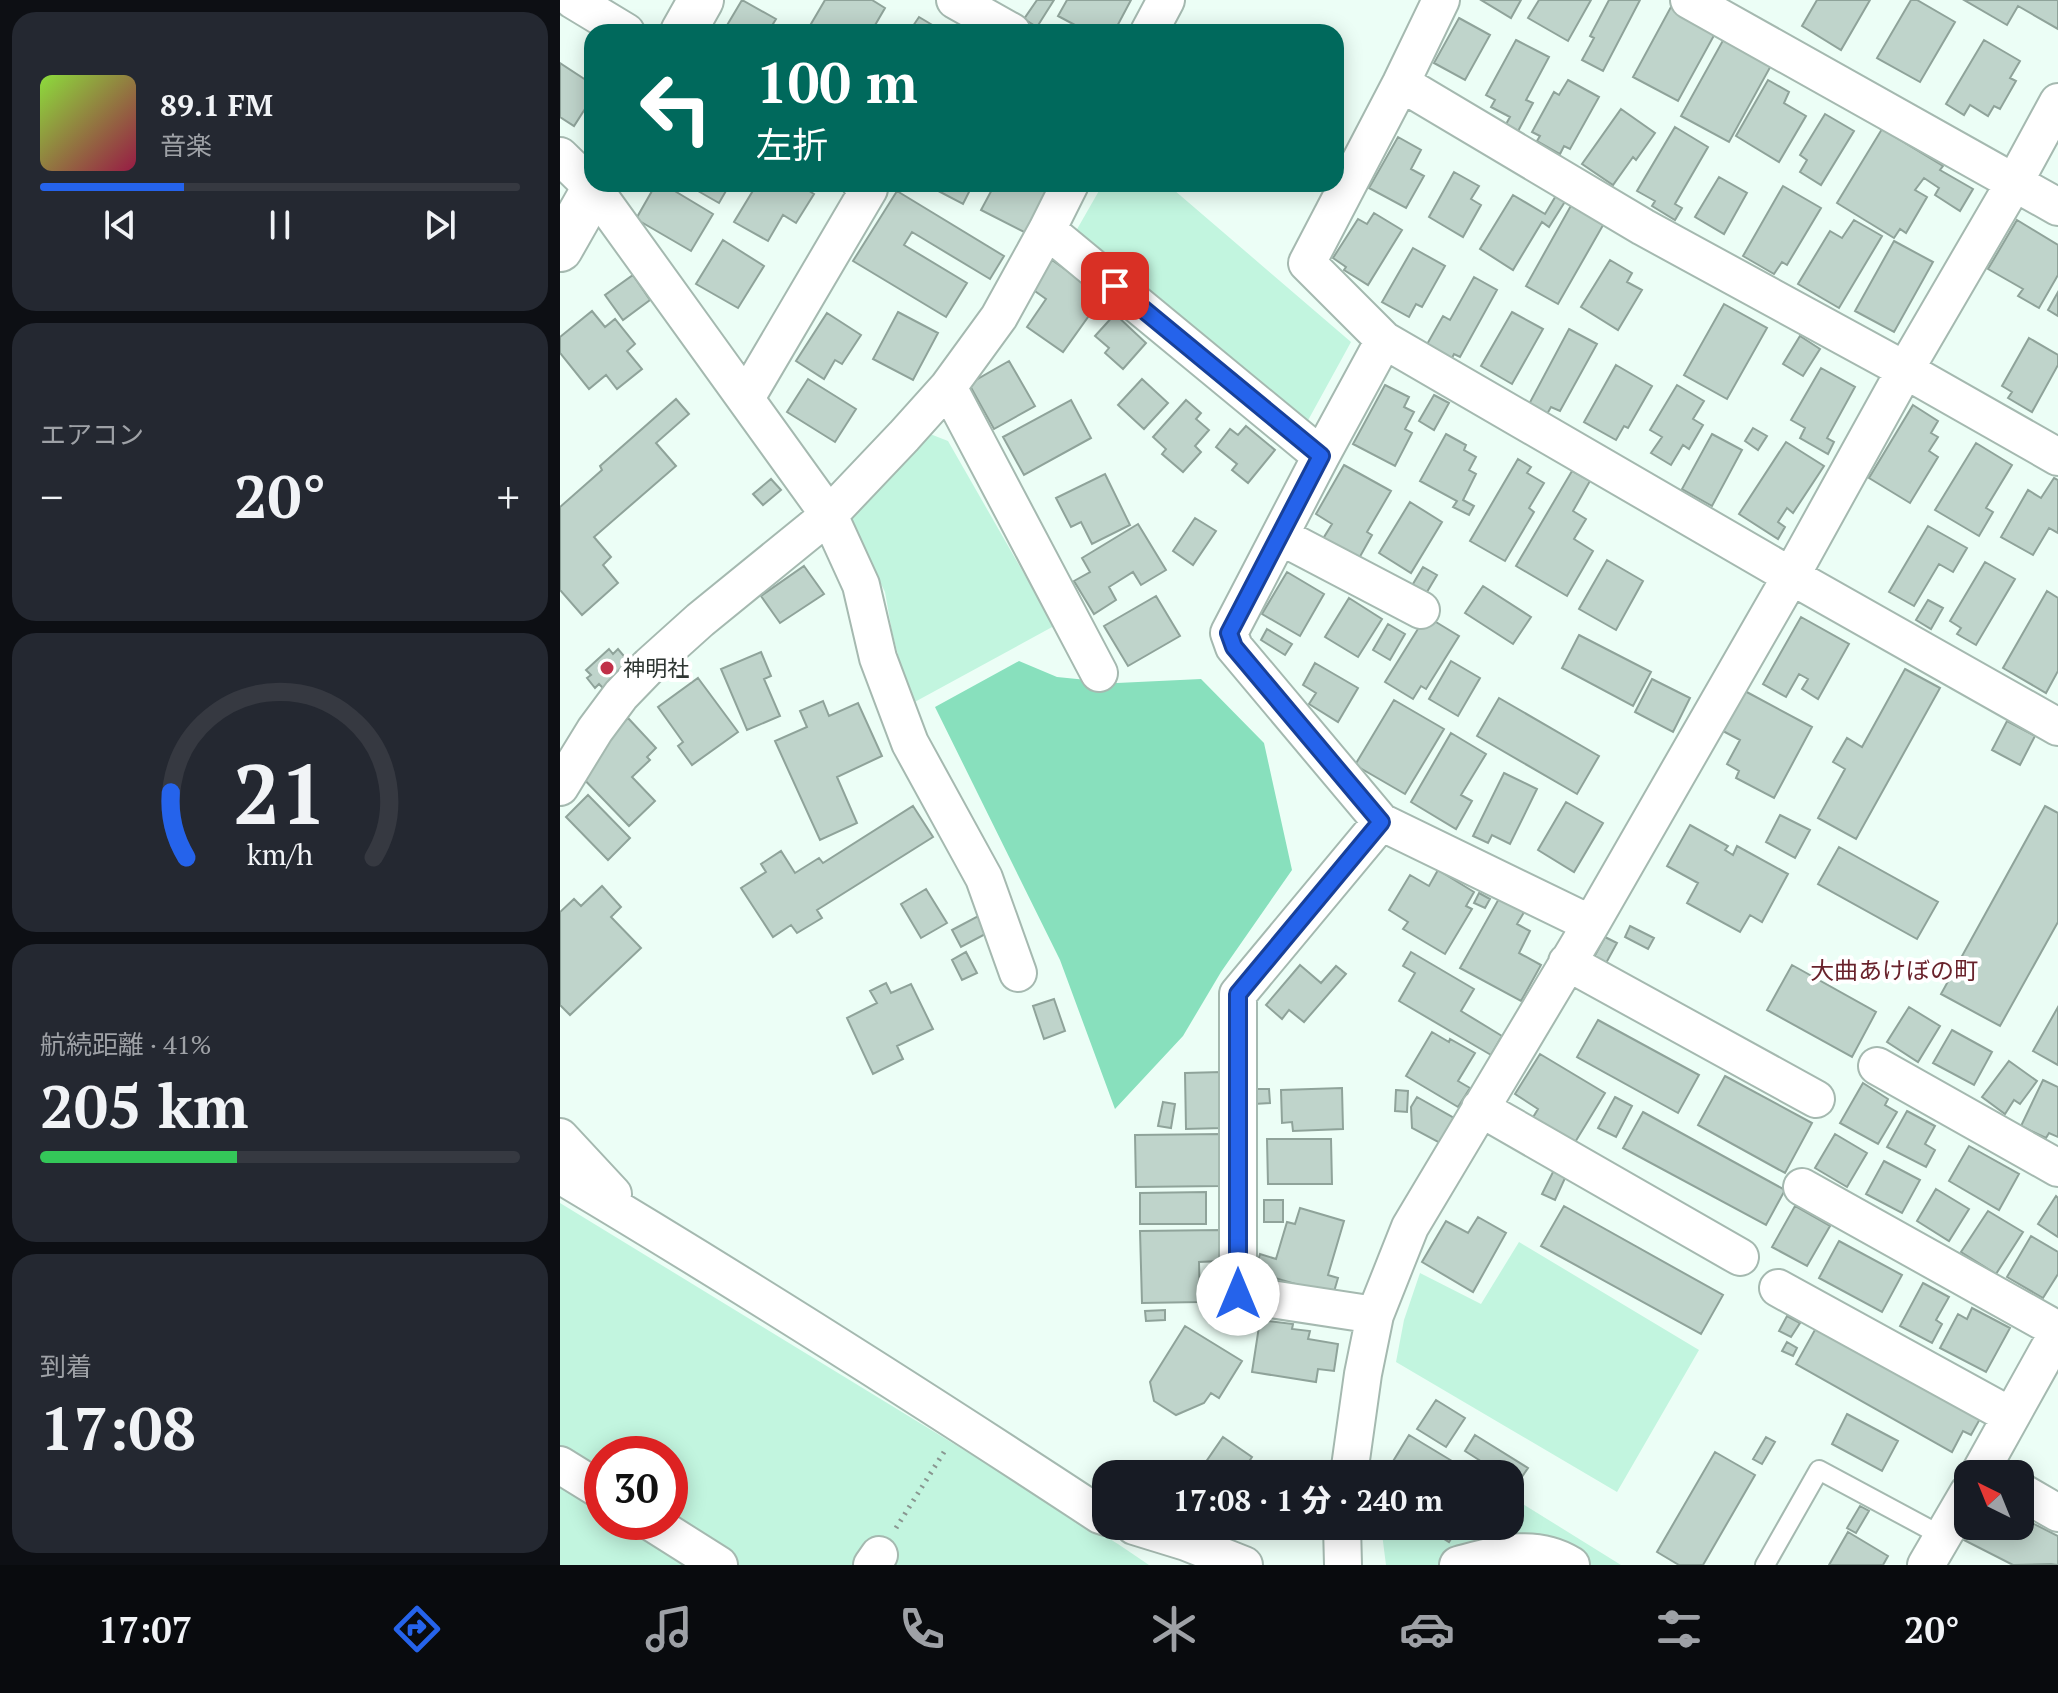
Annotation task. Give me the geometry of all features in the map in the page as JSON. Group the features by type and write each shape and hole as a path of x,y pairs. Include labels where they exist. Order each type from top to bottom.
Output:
{"street":[{"path":"573,0 613,24"},
{"path":"688,24 701,0"},
{"path":"955,0 998,24"},
{"path":"1153,24 1166,0"},
{"path":"1441,0 1307,263 1384,340 2058,727"},
{"path":"1689,0 2058,207"},
{"path":"1401,83 1643,227 2058,457"},
{"path":"1351,1460 1375,1315 1410,1227 1591,924 2058,102"},
{"path":"560,156 584,177"},
{"path":"560,249 592,192"},
{"path":"599,192 829,515 861,585 878,658 910,743 984,878 1018,973"},
{"path":"746,398 867,192"},
{"path":"560,787 595,730 621,695 650,665 829,515 948,387 999,317 1066,192"},
{"path":"1047,230 1321,456"},
{"path":"1384,340 1229,633 1234,647 1381,822 1591,924"},
{"path":"948,387 1099,673"},
{"path":"1280,536 1421,610"},
{"path":"1375,1315 1238,1294 1238,994 1381,822"},
{"path":"1567,962 1816,1099"},
{"path":"1877,1066 2058,1168"},
{"path":"1480,1108 1740,1257"},
{"path":"560,1137 642,1224"},
{"path":"560,1175 962,1424 1092,1509"},
{"path":"1802,1187 2058,1331 1989,1460"},
{"path":"560,1199 642,1224"},
{"path":"1778,1288 2011,1416"},
{"path":"560,1465 584,1480"},
{"path":"2034,1499 2058,1513"},
{"path":"1934,1551 1954,1519"},
{"path":"679,1540 719,1565"},
{"path":"1138,1540 1175,1565"},
{"path":"1180,1540 1244,1565"},
{"path":"1342,1540 1343,1565"},
{"path":"1458,1565 1530,1550 1571,1565"}],"lane":[{"path":"1765,1565 1819,1470 1934,1551"}],"path":[{"path":"875,1560 962,1424"}],"green space":[{"path":"1098,192 1176,192 1351,342 1306,424 1072,238"},
{"path":"925,432 948,441 1054,626 911,704 885,592 849,520"},
{"path":"1019,661 1057,677 1117,683 1201,679 1264,743 1292,870 1221,972 1183,1036 1115,1109 1060,960 935,707"},
{"path":"560,1203 1092,1528 1092,1540 1111,1540 1149,1565 560,1565"},
{"path":"1519,1242 1699,1350 1617,1492 1396,1362 1404,1320 1420,1273 1481,1304"},
{"path":"1524,1505 1621,1565 1386,1565 1383,1540 1524,1540"}],"building":[{"path":"742,0 776,19 773,24 728,24"},
{"path":"825,0 872,0 885,8 876,24 811,24"},
{"path":"1037,0 1054,0 1039,24 1024,19"},
{"path":"1067,0 1131,0 1118,24 1073,24 1058,16"},
{"path":"1481,0 1521,0 1511,18"},
{"path":"1539,0 1591,0 1568,41 1528,18"},
{"path":"1609,0 1640,0 1603,71 1582,60 1594,38 1590,36"},
{"path":"1817,0 1870,0 1841,50 1802,26"},
{"path":"1911,0 1917,0 1955,22 1920,82 1877,58"},
{"path":"1964,0 2058,0 2058,29 2018,6 2007,25"},
{"path":"1672,5 1717,30 1678,101 1633,77"},
{"path":"919,17 931,24 914,24"},
{"path":"1459,18 1490,35 1465,80 1434,63"},
{"path":"1726,35 1773,62 1729,142 1681,116"},
{"path":"1516,40 1549,57 1526,100 1533,103 1517,133 1505,126 1510,117 1491,107 1495,100 1486,95"},
{"path":"1984,40 2020,61 2010,78 2016,81 2000,109 1994,106 1988,116 1970,105 1964,115 1946,104"},
{"path":"560,63 584,79 584,110 574,126 560,117"},
{"path":"1568,80 1599,97 1570,149 1564,146 1560,154 1537,141 1540,136 1532,132 1554,92 1559,95"},
{"path":"1768,80 1789,92 1784,103 1806,116 1779,162 1736,136"},
{"path":"1621,109 1655,133 1613,185 1582,164"},
{"path":"1825,114 1854,131 1821,185 1800,172 1807,160 1800,155"},
{"path":"1675,127 1708,147 1675,204 1682,208 1675,220 1652,206 1655,201 1637,191"},
{"path":"1882,129 1943,166 1940,170 1973,189 1960,211 1935,195 1939,188 1924,178 1915,190 1927,197 1906,233 1900,229 1894,238 1837,203"},
{"path":"1398,137 1421,150 1411,169 1424,176 1406,208 1369,188"},
{"path":"1454,172 1479,186 1471,199 1481,205 1463,237 1429,217"},
{"path":"1719,177 1747,193 1724,234 1695,217"},
{"path":"1783,186 1821,208 1787,265 1782,262 1774,274 1743,256"},
{"path":"651,192 676,192 713,214 691,251 636,219"},
{"path":"700,192 725,192 719,203"},
{"path":"752,192 814,194 796,223 783,215 768,241 734,222"},
{"path":"896,192 1004,256 990,279 912,232 904,245 967,283 946,317 853,261"},
{"path":"940,192 969,192 963,204"},
{"path":"991,192 1050,192 1028,234 981,210"},
{"path":"1557,194 1566,200 1549,227 1542,222 1513,270 1480,249 1513,195 1545,214"},
{"path":"1573,202 1606,220 1558,304 1526,286"},
{"path":"1374,213 1402,230 1368,285 1344,270 1346,267 1333,258 1358,219 1367,224"},
{"path":"1854,220 1882,236 1839,308 1798,284 1830,231 1842,238"},
{"path":"2017,220 2058,245 2058,275 2039,308 2018,296 2023,289 1988,269"},
{"path":"723,240 764,266 738,308 696,284"},
{"path":"1894,241 1933,262 1894,332 1855,311"},
{"path":"1413,248 1445,266 1422,307 1416,304 1409,317 1382,302"},
{"path":"1052,260 1103,296 1063,352 1027,327 1046,299 1032,289"},
{"path":"1610,260 1632,273 1627,282 1642,290 1618,330 1581,307"},
{"path":"633,275 650,300 623,320 605,295"},
{"path":"1474,277 1497,290 1460,357 1454,354 1451,360 1426,346 1443,316 1450,320"},
{"path":"2058,292 2058,316 2048,310"},
{"path":"1724,304 1767,328 1727,399 1684,375"},
{"path":"592,311 605,327 615,319 635,344 627,351 642,369 617,389 606,375 589,389 560,353 560,337"},
{"path":"898,312 938,333 913,380 873,359"},
{"path":"1512,312 1543,329 1512,384 1481,366"},
{"path":"827,313 861,335 842,364 835,360 824,379 796,361"},
{"path":"1115,314 1146,343 1123,369 1105,353 1109,348 1095,336"},
{"path":"1569,329 1597,344 1560,411 1551,407 1546,416 1528,406"},
{"path":"1800,336 1820,349 1803,376 1783,364"},
{"path":"2029,338 2058,355 2058,365 2032,412 2008,398 2012,392 2002,386"},
{"path":"1009,361 1035,406 994,429 969,384"},
{"path":"1616,365 1652,386 1628,428 1624,426 1616,440 1584,422"},
{"path":"1821,368 1855,387 1827,438 1834,442 1828,454 1800,438 1805,428 1791,420"},
{"path":"808,379 856,409 835,442 787,412"},
{"path":"1142,379 1168,403 1144,429 1118,405"},
{"path":"1385,385 1409,397 1404,407 1414,412 1405,429 1412,433 1395,466 1353,444"},
{"path":"1677,385 1704,401 1693,419 1703,425 1689,449 1683,445 1671,465 1651,453 1662,437 1650,430"},
{"path":"1434,395 1449,403 1434,430 1419,421"},
{"path":"676,399 689,414 656,443 676,466 594,537 611,557 603,565 618,583 582,615 560,590 560,507 602,470 600,466"},
{"path":"1071,400 1091,438 1024,475 1003,437"},
{"path":"1186,400 1201,413 1196,419 1209,430 1195,446 1201,452 1183,472 1162,454 1166,449 1153,437"},
{"path":"1913,405 1938,421 1931,433 1938,437 1929,451 1938,457 1910,503 1869,478"},
{"path":"1246,426 1275,450 1248,483 1232,470 1237,464 1216,447 1230,429 1238,435"},
{"path":"1753,428 1767,436 1758,450 1745,441"},
{"path":"1446,434 1466,445 1464,450 1476,457 1469,470 1476,474 1463,500 1474,506 1469,515 1453,507 1457,501 1420,481"},
{"path":"1712,434 1742,450 1712,506 1682,489"},
{"path":"1786,442 1824,466 1793,513 1787,508 1778,522 1785,527 1778,539 1739,514"},
{"path":"1976,443 2012,465 1986,508 1993,512 1979,536 1935,510"},
{"path":"1518,459 1531,467 1527,473 1544,483 1529,508 1534,512 1505,561 1470,541"},
{"path":"1344,465 1391,491 1367,532 1372,535 1357,562 1321,542 1332,524 1316,514"},
{"path":"1572,471 1590,481 1573,511 1586,519 1574,539 1593,551 1567,596 1516,566"},
{"path":"1105,474 1130,525 1092,544 1081,522 1071,527 1056,498"},
{"path":"2054,478 2058,480 2058,533 2049,528 2033,555 2001,537 2028,490 2041,498"},
{"path":"771,479 781,490 763,505 753,494"},
{"path":"1410,502 1442,522 1411,573 1379,553"},
{"path":"1195,518 1216,531 1193,565 1173,551"},
{"path":"1138,524 1166,570 1141,585 1133,572 1109,587 1116,600 1094,614 1074,581 1090,572 1082,558"},
{"path":"1928,526 1967,548 1953,572 1939,564 1914,606 1889,592"},
{"path":"1607,560 1643,581 1616,630 1579,609"},
{"path":"1985,562 2015,579 1976,645 1957,634 1961,628 1950,621"},
{"path":"804,566 824,594 780,623 761,596"},
{"path":"1423,567 1437,575 1424,597 1410,589"},
{"path":"1287,572 1324,594 1300,636 1262,614"},
{"path":"1483,586 1531,617 1513,644 1465,613"},
{"path":"2047,591 2058,598 2058,671 2046,693 2003,668"},
{"path":"1156,596 1180,636 1128,666 1104,626"},
{"path":"1349,598 1382,619 1358,657 1325,637"},
{"path":"1928,600 1943,608 1931,629 1916,620"},
{"path":"1426,616 1459,636 1426,689 1421,686 1413,699 1385,682"},
{"path":"1801,617 1849,644 1818,699 1802,689 1808,679 1799,674 1786,697 1763,684"},
{"path":"1388,624 1405,634 1390,660 1373,650"},
{"path":"1267,629 1292,644 1285,655 1261,640"},
{"path":"1579,635 1651,672 1633,706 1562,668"},
{"name":"神明社","path":"609,649 613,654 618,649 629,662 623,666 626,670 605,690 599,684 595,688 587,678 591,675 586,670"},
{"path":"761,652 771,676 764,679 780,716 747,730 721,669"},
{"path":"1451,661 1480,678 1458,716 1429,699"},
{"path":"1315,663 1358,688 1338,722 1309,704 1316,693 1303,685"},
{"path":"1905,669 1940,688 1856,839 1818,818 1845,769 1833,762 1847,738 1862,747"},
{"path":"698,678 738,732 692,765 678,746 683,742 658,707"},
{"path":"1652,679 1690,698 1673,732 1635,712"},
{"path":"1743,690 1812,727 1774,798 1736,778 1739,771 1727,764 1740,740 1721,730"},
{"path":"1499,698 1599,756 1577,794 1477,736"},
{"path":"1394,700 1444,729 1405,794 1355,765"},
{"path":"823,701 829,716 858,703 882,756 837,777 857,823 820,840 775,741 807,727 800,711"},
{"path":"628,718 656,748 647,757 650,760 632,777 655,801 629,826 575,770"},
{"path":"2007,721 2035,736 2020,765 1992,750"},
{"path":"1451,733 1486,754 1461,795 1472,801 1456,829 1411,802"},
{"path":"1504,773 1537,789 1510,844 1492,835 1488,843 1473,836"},
{"path":"588,795 630,838 608,860 566,817"},
{"path":"1566,802 1603,823 1574,872 1538,850"},
{"path":"913,806 933,837 817,910 822,918 797,933 791,925 773,937 741,888 766,872 761,864 781,851 795,873 819,858 823,863"},
{"path":"2045,806 2058,813 2058,922 2000,1026 1941,994"},
{"path":"1780,815 1810,830 1795,858 1766,842"},
{"path":"1690,825 1728,846 1725,850 1733,855 1737,846 1788,874 1762,922 1750,915 1740,932 1687,903 1698,883 1667,866"},
{"path":"1839,847 1938,902 1917,939 1818,884"},
{"path":"1438,870 1474,892 1466,906 1472,909 1445,954 1403,929 1408,922 1389,910 1410,875 1429,886"},
{"path":"602,886 621,907 611,917 641,948 570,1015 560,1005 560,912 574,899 581,906"},
{"path":"926,889 947,923 921,938 901,904"},
{"path":"1479,893 1490,899 1485,908 1474,903"},
{"path":"1501,895 1526,909 1517,924 1530,931 1519,953 1541,965 1521,1001 1460,968"},
{"path":"982,914 991,931 961,947 952,930"},
{"path":"1630,926 1654,938 1648,949 1625,937"},
{"path":"1605,937 1617,943 1605,965 1593,959"},
{"path":"966,952 977,973 962,980 952,960"},
{"path":"1411,952 1474,989 1461,1011 1502,1036 1491,1055 1399,1001 1415,973 1403,966"},
{"path":"1300,965 1321,983 1336,966 1346,974 1304,1022 1289,1010 1282,1019 1266,1005"},
{"path":"1792,965 1876,1012 1852,1057 1767,1010"},
{"path":"886,983 891,993 911,984 933,1029 897,1046 903,1059 873,1074 847,1018 877,1003 870,991"},
{"path":"1054,999 1065,1031 1044,1039 1033,1006"},
{"path":"1909,1007 1940,1026 1918,1062 1887,1042"},
{"path":"2058,1007 2058,1065 2033,1051"},
{"path":"1598,1020 1699,1075 1678,1113 1577,1057"},
{"path":"1952,1030 1992,1052 1974,1085 1933,1063"},
{"path":"1432,1032 1475,1053 1458,1081 1470,1088 1458,1107 1406,1076"},
{"path":"1540,1054 1605,1093 1574,1144 1532,1119 1538,1109 1515,1094"},
{"path":"2009,1061 2037,1081 2020,1104 2014,1100 2005,1114 1982,1097"},
{"path":"1221,1072 1222,1128 1186,1129 1185,1073"},
{"path":"1725,1076 1812,1123 1785,1173 1698,1125"},
{"path":"2043,1080 2058,1087 2058,1137 2049,1133 2046,1138 2021,1126"},
{"path":"1863,1083 1888,1099 1885,1105 1897,1112 1878,1144 1840,1123"},
{"path":"1342,1088 1343,1129 1293,1131 1292,1122 1282,1123 1281,1090"},
{"path":"1254,1089 1269,1089 1270,1103 1254,1104"},
{"path":"1396,1090 1408,1091 1407,1112 1395,1111"},
{"path":"1417,1097 1454,1118 1440,1143 1412,1128 1411,1107"},
{"path":"1615,1097 1632,1106 1616,1137 1598,1128"},
{"path":"1163,1102 1175,1104 1171,1128 1158,1126"},
{"path":"1907,1111 1935,1126 1925,1144 1935,1150 1926,1167 1887,1147"},
{"path":"1643,1112 1785,1190 1766,1225 1623,1148"},
{"path":"1220,1134 1221,1186 1136,1187 1135,1135"},
{"path":"1835,1134 1867,1153 1847,1187 1815,1168"},
{"path":"1267,1139 1331,1139 1332,1184 1268,1184"},
{"path":"1969,1146 2019,1174 1999,1210 1949,1181"},
{"path":"1884,1161 1920,1180 1902,1213 1866,1194"},
{"path":"1554,1170 1566,1176 1555,1200 1542,1194"},
{"path":"1936,1189 1969,1209 1949,1241 1917,1221"},
{"path":"1206,1192 1206,1224 1140,1224 1140,1193"},
{"path":"2056,1196 2058,1198 2058,1237 2038,1224"},
{"path":"1264,1200 1283,1200 1283,1222 1264,1222"},
{"path":"1564,1206 1723,1295 1701,1334 1541,1246"},
{"path":"1795,1206 1830,1226 1807,1266 1772,1247"},
{"path":"1300,1208 1344,1221 1328,1275 1338,1278 1333,1295 1255,1272 1260,1254 1276,1259 1287,1222 1295,1224"},
{"path":"1988,1211 2023,1232 1996,1274 1961,1252"},
{"path":"1478,1217 1506,1233 1473,1292 1422,1262 1446,1221 1468,1233"},
{"path":"1221,1230 1221,1261 1199,1262 1200,1302 1142,1303 1140,1231"},
{"path":"2031,1236 2058,1252 2058,1274 2043,1298 2007,1277"},
{"path":"1839,1241 1902,1275 1882,1312 1819,1278"},
{"path":"1923,1283 1949,1297 1936,1320 1942,1324 1932,1343 1900,1326"},
{"path":"1972,1308 2010,1328 1986,1372 1940,1348 1958,1314 1967,1319"},
{"path":"1165,1310 1165,1320 1146,1321 1145,1311"},
{"path":"1787,1316 1800,1323 1791,1337 1779,1331"},
{"path":"1821,1319 1985,1410 1971,1435 1963,1431 1952,1452 1796,1364"},
{"path":"1260,1320 1293,1324 1292,1329 1310,1331 1308,1339 1338,1344 1334,1371 1318,1369 1316,1382 1252,1372"},
{"path":"1185,1326 1242,1361 1219,1398 1211,1393 1204,1403 1176,1415 1154,1401 1150,1382"},
{"path":"1787,1342 1797,1348 1793,1356 1782,1351"},
{"path":"1436,1400 1465,1418 1446,1447 1417,1429"},
{"path":"1847,1414 1898,1441 1882,1471 1832,1444"},
{"path":"1409,1435 1450,1460 1394,1460"},
{"path":"1475,1435 1515,1460 1479,1460 1465,1451"},
{"path":"1223,1437 1252,1457 1250,1460 1207,1460"},
{"path":"1766,1437 1775,1442 1762,1464 1753,1459"},
{"path":"1715,1452 1755,1475 1703,1565 1679,1565 1657,1552"},
{"path":"1860,1506 1869,1511 1856,1533 1847,1528"},
{"path":"2034,1524 2058,1536 2058,1565 2013,1565 1964,1540 2034,1540"},
{"path":"1848,1532 1888,1556 1883,1565 1829,1565"}],"place":[{"name":"神明社","path":"607,668"}],"district":[{"name":"大曲あけぼの町","path":"1894,971"}],"route":[{"path":"1115,286 1321,456 1229,633 1234,647 1381,822 1238,994 1238,1294"}]}
